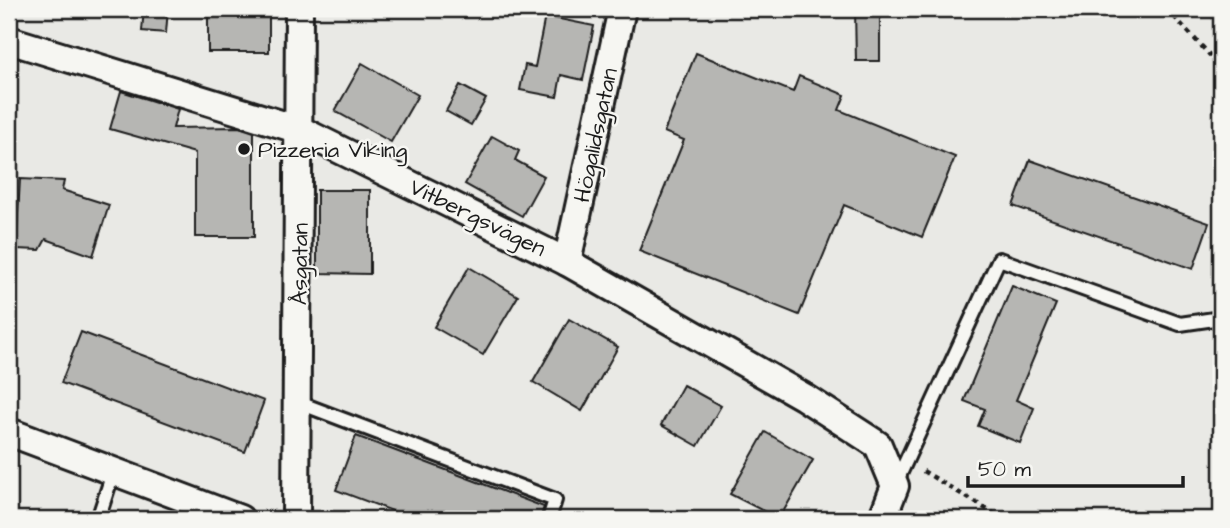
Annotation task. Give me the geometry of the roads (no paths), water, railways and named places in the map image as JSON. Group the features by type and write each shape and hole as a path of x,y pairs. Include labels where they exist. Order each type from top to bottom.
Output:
{"street":[{"name":"Åsgatan","path":"296,519 299,9"},
{"name":"Högalidsgatan","path":"567,262 622,9"},
{"name":"Vitbergsvägen","path":"9,40 300,130 567,262 804,397 878,445 895,486"},
{"path":"9,432 240,519"},
{"path":"882,519 895,486"}],"lane":[{"path":"895,486 999,259 1180,324 1221,318"},
{"path":"297,402 555,500 549,519"},
{"path":"98,519 113,473"}],"place":[{"name":"Pizzeria Viking","path":"244,149"}]}
